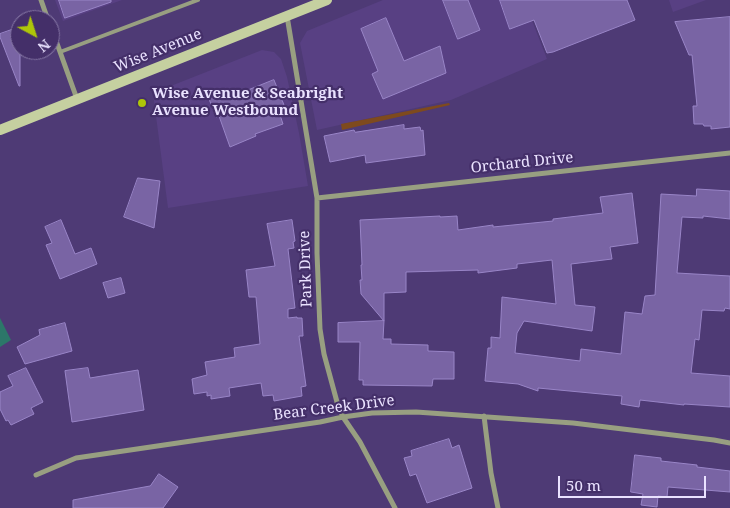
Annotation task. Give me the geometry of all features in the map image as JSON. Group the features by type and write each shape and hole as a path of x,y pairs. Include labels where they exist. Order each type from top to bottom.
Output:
{"main road":[{"name":"Wise Avenue","path":"0,130 327,0"}],"street":[{"name":"Park Drive","path":"287,15 317,198 320,329 326,362 337,402 344,417 360,442 395,508"},
{"path":"60,52 77,99"},
{"name":"Orchard Drive","path":"317,198 730,153"},
{"name":"Bear Creek Drive","path":"36,475 76,458 372,413 416,412 573,423 714,440 730,444"},
{"path":"484,416 491,473 498,508"}],"lane":[{"path":"60,52 198,0"}],"shaded area":[{"path":"55,0 122,0 63,21"},
{"path":"383,0 524,0 547,59 451,100 317,130 300,43 307,31"},
{"path":"669,0 706,0 673,12"},
{"path":"262,50 274,52 281,59 287,77 299,133 308,186 168,208 153,93"},
{"path":"449,103 450,105 342,130 341,124"},
{"path":"0,318 11,340 0,347"}],"building":[{"path":"59,0 111,0 111,2 65,18"},
{"path":"443,0 468,0 480,30 458,39"},
{"path":"500,0 627,0 635,20 547,53 534,20 510,29"},
{"path":"730,17 730,127 711,129 711,126 694,124 693,106 697,106 692,55 689,55 675,22"},
{"path":"386,18 404,61 440,46 446,73 383,99 372,74 378,71 361,29"},
{"path":"10,30 10,60 20,60 20,86 0,37 0,34"},
{"path":"274,80 286,110 279,112 283,124 255,134 256,136 230,147 219,116 216,117 209,99 236,89 237,94"},
{"path":"404,125 404,129 420,127 421,131 423,130 425,155 366,163 365,155 330,162 324,136 354,130 355,132"},
{"path":"138,178 160,181 154,228 124,217"},
{"path":"697,189 730,191 730,219 703,216 703,218 682,217 677,273 730,276 730,309 725,308 724,311 702,310 699,340 695,339 691,373 730,376 730,407 684,405 640,400 639,407 621,404 622,396 538,388 538,391 518,384 485,381 491,337 500,338 502,297 556,304 552,260 517,264 517,268 478,273 478,270 406,272 406,292 384,293 384,321 361,294 360,220 457,216 458,230 493,225 493,227 553,221 553,219 603,213 600,197 632,193 638,243 610,247 612,259 571,264 575,305 595,307 592,331 524,321 517,333 515,353 580,361 581,349 621,354 625,312 642,314 645,296 655,295 661,194 696,196"},
{"path":"61,220 75,254 91,248 97,264 60,279 46,245 52,243 45,227"},
{"path":"292,220 295,241 293,242 294,248 288,249 295,308 288,309 288,318 302,318 303,336 299,336 306,386 301,387 302,396 274,401 273,395 263,396 261,383 229,388 230,396 211,399 211,395 207,396 207,392 194,394 192,379 207,375 205,362 235,357 234,348 260,344 256,297 249,297 246,270 275,266 267,224"},
{"path":"121,278 125,293 108,298 103,283"},
{"path":"384,321 383,339 391,339 391,344 428,345 428,351 454,352 454,379 433,379 432,386 363,385 363,380 359,380 360,342 338,342 338,323"},
{"path":"65,323 72,351 25,364 17,347 40,335 39,330"},
{"path":"26,368 43,402 31,408 34,414 11,425 8,420 6,421 0,409 0,392 13,386 8,376"},
{"path":"88,368 90,378 138,370 144,410 72,422 65,371"},
{"path":"449,439 452,448 459,445 472,488 427,503 416,474 410,476 404,458 412,456 411,451"},
{"path":"635,455 661,458 661,461 730,471 730,492 668,487 667,497 658,496 657,507 641,505 643,494 631,492"},
{"path":"159,474 178,487 163,508 73,508 73,500 150,486"}],"place":[{"name":"Wise Avenue & Seabright Avenue Westbound","path":"142,103"}]}
